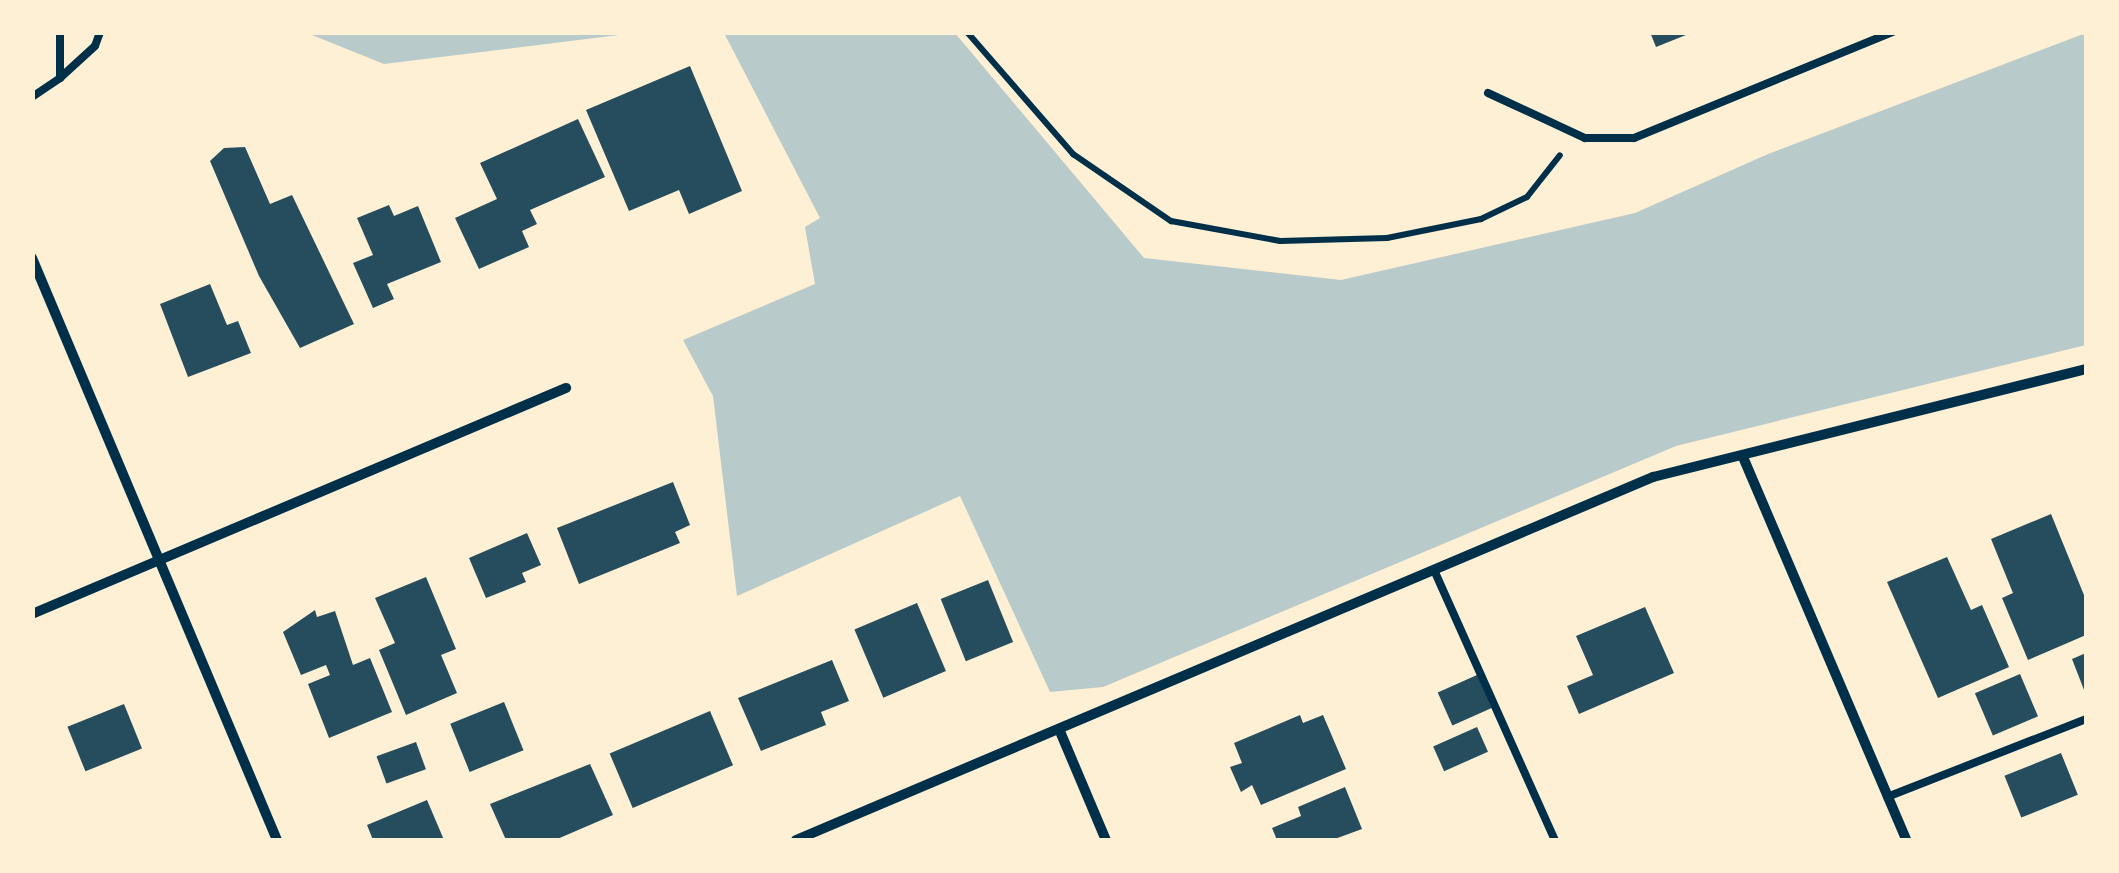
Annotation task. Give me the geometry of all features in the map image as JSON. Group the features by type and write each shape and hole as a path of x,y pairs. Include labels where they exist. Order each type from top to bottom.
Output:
{"street":[{"path":"32,258 277,840"},
{"path":"796,840 1654,477 2086,369"},
{"path":"32,614 566,388"},
{"path":"1743,457 1906,840"},
{"path":"1060,729 1106,840"}],"lane":[{"path":"60,32 60,78"},
{"path":"32,97 95,46 100,32"},
{"path":"1488,93 1570,133 1634,138 1893,32"},
{"path":"1434,570 1555,840"},
{"path":"1887,796 2086,719"}],"path":[{"path":"966,32 1073,154 1170,221 1280,241 1386,238 1480,220 1527,197 1570,133"}],"shaded area":[{"path":"307,33 635,33 384,64"},
{"path":"724,33 955,33 1144,258 1341,280 1635,213 1768,154 2086,33 2086,345 1676,446 1103,687 1050,692 960,496 737,596 713,396 683,340 815,284 805,227 820,218"}],"building":[{"path":"1650,32 1691,32 1691,33 1656,47"},
{"path":"690,66 742,191 689,214 679,190 629,211 586,110"},
{"path":"578,119 605,177 530,210 537,224 522,231 529,247 479,269 455,218 497,199 480,163"},
{"path":"245,147 270,204 292,195 354,324 300,348 259,276 210,161 224,148"},
{"path":"389,205 394,216 418,206 441,262 387,284 394,299 373,308 353,263 373,255 357,218"},
{"path":"210,284 227,325 238,321 251,353 188,377 160,304"},
{"path":"673,482 690,525 675,532 680,543 579,584 557,528"},
{"path":"2051,514 2086,600 2086,635 2028,660 2002,598 2013,593 1991,539"},
{"path":"527,533 541,565 522,573 526,582 486,598 469,558"},
{"path":"1947,557 1971,610 1982,605 2009,667 1938,698 1887,582"},
{"path":"426,577 456,649 441,655 457,693 406,715 379,650 395,643 375,598"},
{"path":"988,580 1013,642 966,661 941,599"},
{"path":"917,603 946,671 883,698 854,630"},
{"path":"1645,607 1674,673 1579,714 1567,686 1593,675 1576,636"},
{"path":"315,610 317,617 335,611 353,665 370,658 392,712 329,738 308,684 330,675 326,665 301,675 283,632"},
{"path":"2086,653 2086,695 2072,659"},
{"path":"832,660 849,701 821,712 826,725 761,751 738,698"},
{"path":"2020,674 2038,716 1993,735 1975,693"},
{"path":"1477,675 1492,708 1452,725 1438,692"},
{"path":"504,702 523,750 470,772 450,724"},
{"path":"124,704 142,749 85,771 67,727"},
{"path":"710,711 733,765 633,808 610,754"},
{"path":"1300,715 1303,723 1323,715 1346,769 1261,805 1252,785 1241,792 1230,767 1242,763 1234,743"},
{"path":"1477,727 1488,752 1444,771 1433,747"},
{"path":"416,742 426,769 386,784 377,756"},
{"path":"2061,753 2078,795 2021,818 2004,776"},
{"path":"590,764 613,815 555,840 506,840 490,804"},
{"path":"1345,787 1362,829 1332,840 1277,840 1272,828 1301,816 1298,807"},
{"path":"427,800 444,840 373,840 367,825"}]}
